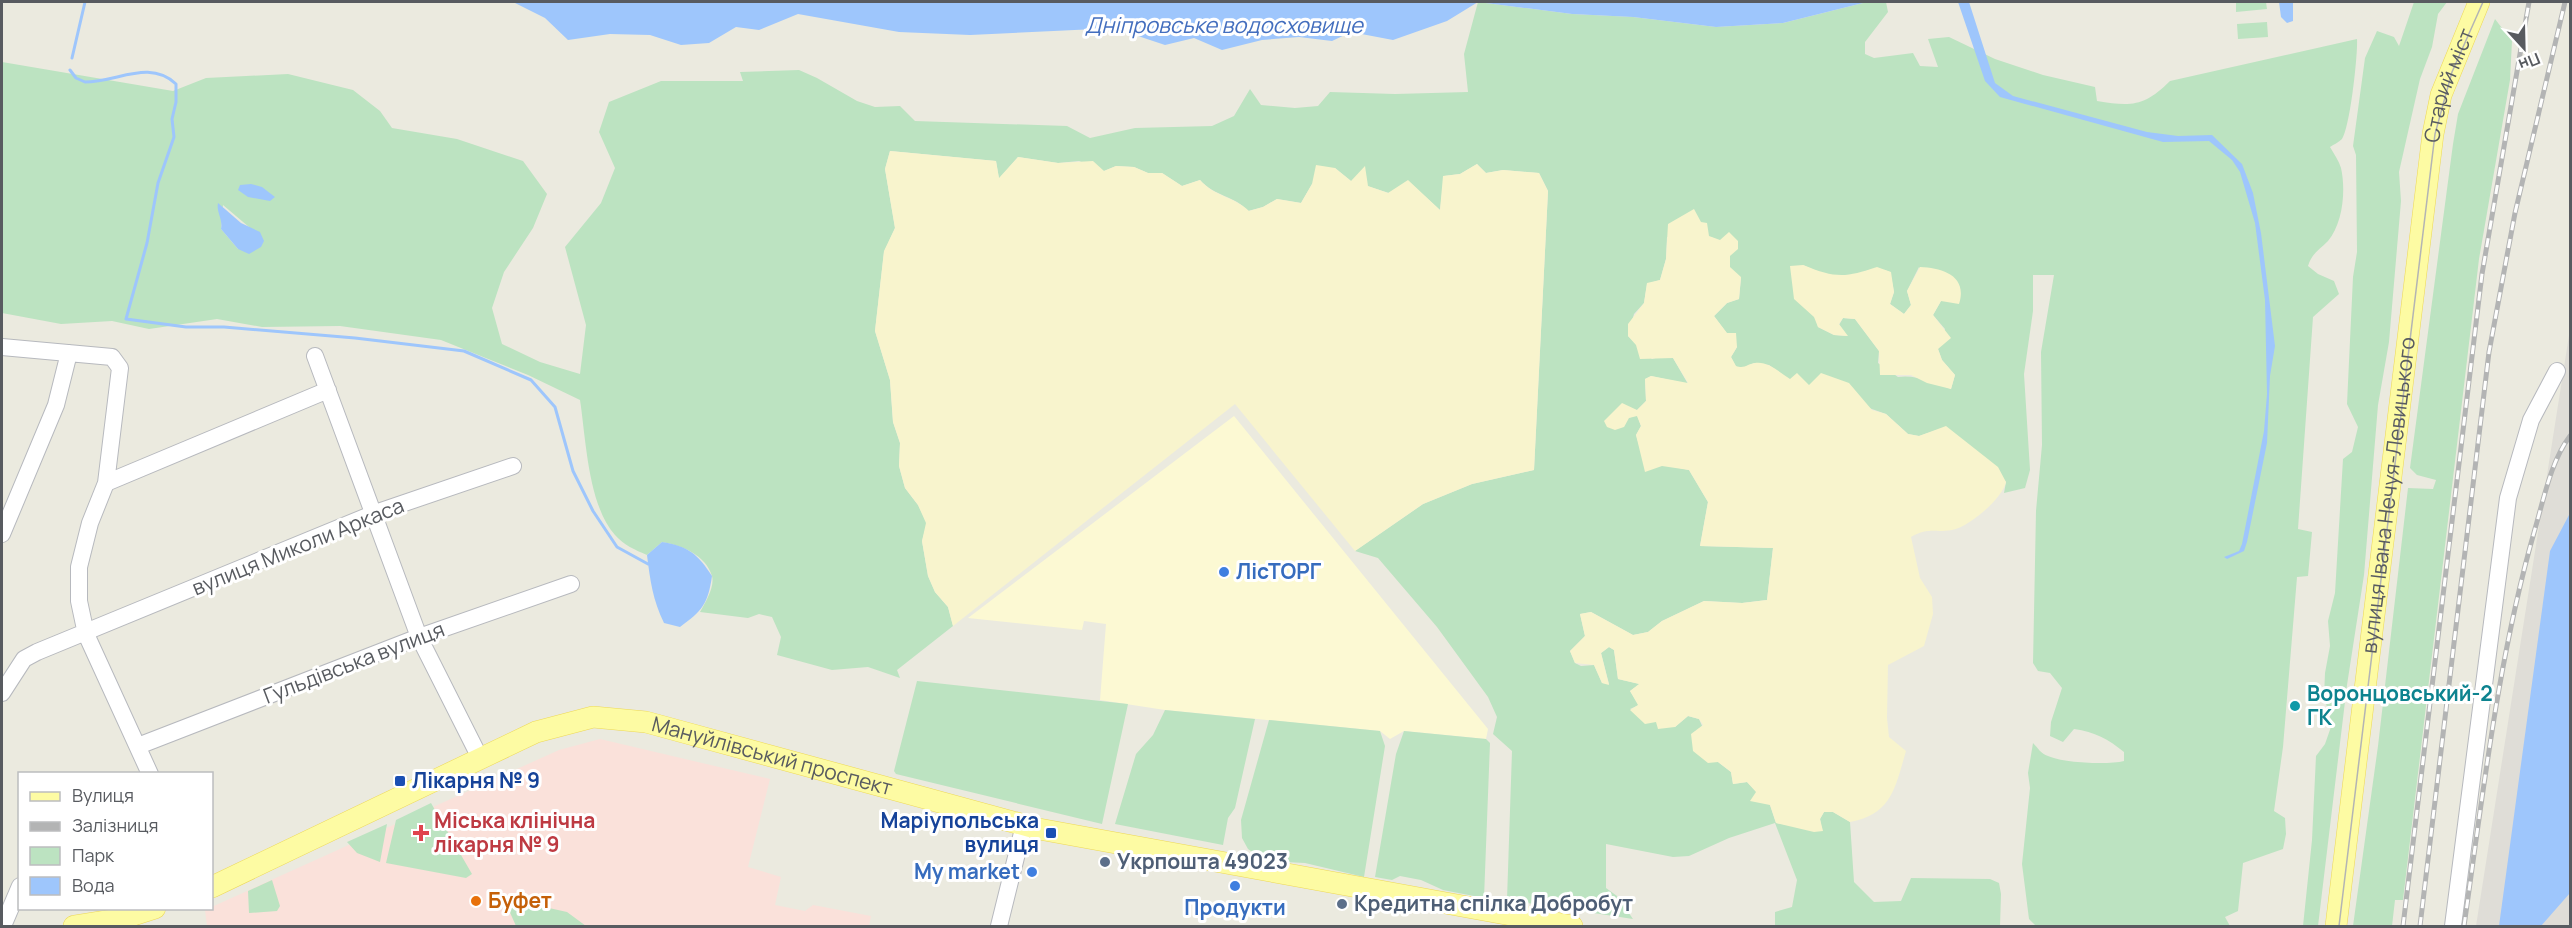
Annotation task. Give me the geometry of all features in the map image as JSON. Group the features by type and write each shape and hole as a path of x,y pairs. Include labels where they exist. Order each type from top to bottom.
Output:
{"main road":[{"name":"Старий міст","path":"2428,173 2441,94 2479,2"},
{"name":"вулиця Івана Нечуя-Левицького","path":"2336,927 2428,173"},
{"name":"Мануйлівський проспект","path":"213,887 536,732 566,722 593,717 619,718 658,725 1024,825 1560,925"},
{"path":"74,927 124,918 152,910"}],"street":[{"path":"2,347 112,357 120,368 106,483 90,524 79,567 80,601 86,634 149,772"},
{"path":"2,534 56,405 69,353"},
{"path":"315,356 419,637 480,758"},
{"path":"2453,927 2508,498 2531,420 2557,371"},
{"path":"106,483 328,390"},
{"name":"вулиця Миколи Аркаса","path":"2,693 24,659 375,513 513,466"},
{"name":"Гульдівська вулиця","path":"138,746 419,637 571,584"},
{"path":"999,927 1024,825"},
{"path":"3,927 18,891"}],"shaded area":[{"path":"2570,329 2570,926 2476,926"},
{"path":"1234,416 1488,729 1486,739 1404,731 1390,739 1380,731 1165,710 1100,700 1106,624 1084,621 1082,630 968,618"},
{"path":"600,739 770,779 748,867 781,877 775,905 805,911 813,905 871,916 869,926 207,926 205,910 213,910 213,906 559,750"}],"green space":[{"path":"1478,2 1572,14 1633,17 1716,27 1783,23 1867,2 1886,2 1888,12 1865,42 1865,54 1874,58 1913,53 1920,66 1938,67 1928,39 1949,37 1995,59 2043,75 2095,87 2097,101 2129,104 2153,96 2170,81 2357,39 2355,75 2348,121 2342,139 2330,147 2340,165 2342,177 2343,196 2340,216 2333,234 2314,255 2308,266 2318,274 2334,281 2339,294 2313,317 2298,529 2312,532 2308,576 2297,577 2283,747 2274,811 2285,818 2286,834 2283,849 2243,863 2238,911 2225,917 2230,926 2036,926 2029,919 2022,864 2030,788 2028,773 2033,743 2046,755 2074,762 2124,761 2124,752 2095,734 2074,729 2063,742 2050,736 2051,722 2062,688 2050,673 2038,671 2033,663 2036,511 2042,445 2041,352 2054,275 2033,275 2033,311 2024,374 2030,470 2025,488 2004,493 2006,482 1946,427 1919,436 1908,434 1886,414 1790,380 1769,365 1754,363 1743,368 1736,367 1731,357 1737,347 1714,316 1727,303 1739,299 1741,278 1730,268 1724,246 1717,240 1699,236 1667,237 1666,259 1660,280 1647,284 1644,303 1634,314 1628,336 1652,359 1662,356 1673,358 1688,384 1651,376 1645,379 1646,401 1637,410 1629,409 1624,427 1628,418 1637,415 1641,426 1636,435 1644,461 1689,470 1708,502 1700,546 1773,548 1767,600 1742,603 1704,601 1662,621 1648,632 1633,635 1591,612 1580,614 1585,636 1570,651 1575,663 1581,666 1594,665 1602,683 1609,684 1601,653 1609,647 1614,650 1618,679 1640,684 1630,691 1639,705 1630,709 1656,722 1675,727 1688,716 1699,719 1718,762 1731,772 1733,784 1747,782 1770,805 1776,823 1822,831 1820,819 1824,812 1833,812 1850,822 1854,882 1874,902 1901,901 1911,878 1990,879 1999,883 2000,926 1775,926 1775,912 1792,907 1797,880 1775,823 1729,838 1689,856 1673,857 1606,844 1606,888 1617,896 1633,919 1507,900 1512,751 1493,734 1497,717 1488,697 1437,627 1378,558 1355,551 1423,504 1472,484 1534,470 1548,191 1539,173 1503,170 1486,173 1477,164 1460,174 1444,176 1440,210 1408,181 1389,193 1351,181 1335,168 1312,184 1301,203 1277,199 1263,207 1248,211 1237,202 1212,190 1200,180 1182,186 1162,173 1148,173 1134,167 1116,166 1104,171 1079,161 1058,163 1018,157 999,179 996,161 890,151 885,169 895,228 884,252 875,331 890,380 893,422 900,443 899,466 905,488 918,505 927,523 922,541 928,576 935,592 948,607 953,626 897,670 900,678 868,667 832,670 777,655 781,637 772,617 759,614 748,618 700,612 709,595 713,580 704,562 692,552 662,542 647,555 626,544 615,535 599,507 594,489 580,400 528,375 441,340 340,326 262,327 217,319 149,329 112,321 61,324 2,313 2,62 173,91 206,78 288,74 353,90 380,111 392,128 457,139 523,161 547,194 533,228 504,272 492,308 502,344 540,362 580,374 586,325 565,247 601,203 615,168 599,132 609,102 661,81 743,81 740,72 799,70 857,101 875,107 900,106 915,121 1067,126 1090,138 1135,128 1212,126 1234,116 1250,89 1261,105 1295,108 1318,106 1330,92 1395,94 1468,92 1464,54","holes":["223,205 249,227 238,249 221,229","1803,265 1839,277 1857,275 1876,269 1890,272 1894,292 1890,304 1904,314 1911,305 1907,291 1919,267 1941,301 1933,315 1945,329 1938,349 1942,360 1955,375 1951,389 1918,378 1898,377 1878,363 1879,351 1855,319 1843,318 1839,325 1847,336 1834,335 1818,327"]},
{"path":"2236,2 2266,2 2267,9 2236,12"},
{"path":"2414,2 2447,2 2438,14 2432,47 2420,79 2399,172 2401,201 2389,342 2378,405 2364,575 2347,685 2318,926 2303,926 2312,840 2316,756 2325,744 2332,724 2324,697 2325,673 2330,646 2328,621 2335,593 2343,459 2352,452 2358,427 2347,404 2353,277 2357,252 2356,155 2353,146 2365,58 2377,31 2394,37 2399,46"},
{"path":"2495,19 2512,41 2510,80 2479,259 2403,900 2395,900 2392,926 2353,926 2378,746 2408,488 2433,489 2436,480 2417,475 2410,468 2453,144 2458,114"},
{"path":"2267,22 2268,37 2238,39 2237,24"},
{"path":"917,681 1128,704 1102,824 896,774 894,771"},
{"path":"1165,710 1255,719 1235,808 1228,818 1223,845 1115,824 1136,754 1153,735"},
{"path":"1269,720 1380,731 1385,746 1364,877 1305,863 1265,861 1248,849 1242,838 1241,820"},
{"path":"1404,731 1486,739 1490,743 1484,898 1443,890 1421,880 1400,876 1392,880 1375,877 1396,754"},
{"path":"431,803 472,874 466,878 386,863 396,820"},
{"path":"387,824 380,862 357,853 347,842"},
{"path":"272,880 280,906 277,911 249,913 248,891"},
{"path":"522,902 567,912 586,926 516,926 508,908"}],"sand":[{"path":"890,151 996,161 999,178 1018,157 1058,163 1093,161 1104,171 1116,166 1134,167 1148,173 1162,173 1182,186 1200,180 1212,190 1237,202 1249,211 1263,207 1277,199 1301,203 1312,184 1316,165 1335,168 1351,181 1365,166 1368,186 1388,193 1408,180 1440,210 1443,176 1460,174 1477,164 1486,173 1503,170 1539,173 1548,191 1534,470 1472,484 1423,504 1355,551 1235,404 953,626 948,607 935,592 928,576 922,541 926,523 918,505 905,488 899,466 900,443 893,422 890,380 875,331 884,251 895,228 885,169"},
{"path":"1694,209 1701,222 1707,223 1709,236 1720,240 1729,232 1738,241 1738,249 1730,256 1730,267 1741,277 1739,299 1727,303 1714,316 1727,333 1736,333 1737,347 1731,357 1736,366 1764,364 1790,379 1797,373 1809,385 1821,373 1849,383 1872,410 1886,414 1908,434 1919,436 1946,426 1998,467 2006,482 2004,489 1992,503 1976,518 1959,528 1927,531 1911,537 1920,578 1932,597 1933,614 1924,646 1888,665 1889,737 1906,751 1899,777 1890,797 1875,813 1850,822 1833,812 1824,812 1820,819 1823,831 1814,832 1776,823 1770,805 1750,801 1756,792 1747,782 1733,784 1731,772 1718,762 1708,763 1693,751 1691,734 1703,725 1699,719 1688,716 1675,727 1658,729 1656,722 1645,724 1630,710 1638,705 1630,691 1639,684 1618,679 1614,650 1609,647 1601,653 1609,685 1602,683 1594,665 1575,663 1570,651 1585,636 1580,614 1591,612 1633,635 1648,632 1662,621 1704,601 1742,603 1767,600 1773,548 1700,546 1708,502 1689,470 1662,466 1645,472 1636,435 1641,426 1637,416 1629,418 1624,427 1615,430 1607,427 1604,421 1622,403 1637,410 1646,401 1645,379 1651,376 1688,383 1673,358 1640,359 1636,345 1628,336 1628,324 1644,303 1647,283 1660,280 1666,259 1668,224"},
{"path":"1803,265 1840,275 1877,267 1891,272 1894,292 1890,304 1904,314 1911,305 1907,291 1920,267 1937,269 1952,275 1960,287 1959,304 1941,301 1933,315 1951,338 1938,349 1942,360 1955,375 1951,389 1927,383 1911,375 1880,375 1879,351 1855,319 1843,318 1839,324 1848,336 1834,335 1818,327 1814,317 1794,299 1790,266"}],"water":[{"name":"Дніпровське водосховище","path":"513,2 1478,2 1447,21 1393,40 1351,32 1332,41 1299,37 1262,40 1222,50 1194,38 1165,45 1135,35 1096,29 970,35 899,32 798,14 759,30 736,27 709,43 681,45 650,35 610,34 568,40 545,18"},
{"path":"1478,2 1867,2 1783,23 1716,27 1633,17 1572,14"},
{"path":"1958,2 1969,2 1995,83 2013,96 2147,132 2178,136 2212,135 2242,164 2253,193 2261,233 2275,346 2270,376 2267,443 2244,551 2227,559 2224,557 2239,551 2242,544 2264,431 2267,394 2265,300 2255,223 2240,172 2232,160 2209,141 2163,142 2000,97 1985,81"},
{"path":"2279,2 2293,2 2293,21 2287,23 2281,17"},
{"path":"251,184 262,187 275,197 270,201 248,197 238,190 240,185"},
{"path":"218,203 241,223 260,232 264,241 261,247 249,254 238,249 221,229"},
{"path":"2569,515 2570,893 2541,926 2499,926 2550,551"},
{"path":"662,542 691,552 712,576 703,606 680,627 664,623 657,607 649,573 647,555"}],"waterway":[{"path":"72,58 85,2"},
{"path":"70,70 76,78 85,82 144,72 166,77 176,84 176,102 172,119 174,137 158,183 147,243 126,319 186,327 224,327 355,338 464,351 531,380 555,407 573,471 593,511 617,547 648,564"}],"tram line":[{"path":"2339,926 2435,134 2452,72 2483,2"}],"railway":[{"path":"2403,926 2482,274 2529,2"},
{"path":"2420,926 2489,352 2515,213 2565,2"},
{"path":"2464,926 2485,776 2511,627 2549,480 2563,446 2570,436"}],"place":[{"name":"ЛісТОРГ","path":"1224,572"},
{"name":"Воронцовський-2 ГК","path":"2295,706"},
{"name":"Лікарня № 9","path":"400,781"},
{"name":"Міська клінічна лікарня № 9","path":"421,833"},
{"name":"Маріупольська вулиця","path":"1051,833"},
{"name":"Укрпошта 49023","path":"1105,862"},
{"name":"My market","path":"1032,872"},
{"name":"Продукти","path":"1235,886"},
{"name":"Буфет","path":"476,901"},
{"name":"Кредитна спілка Добробут","path":"1342,904"}]}
